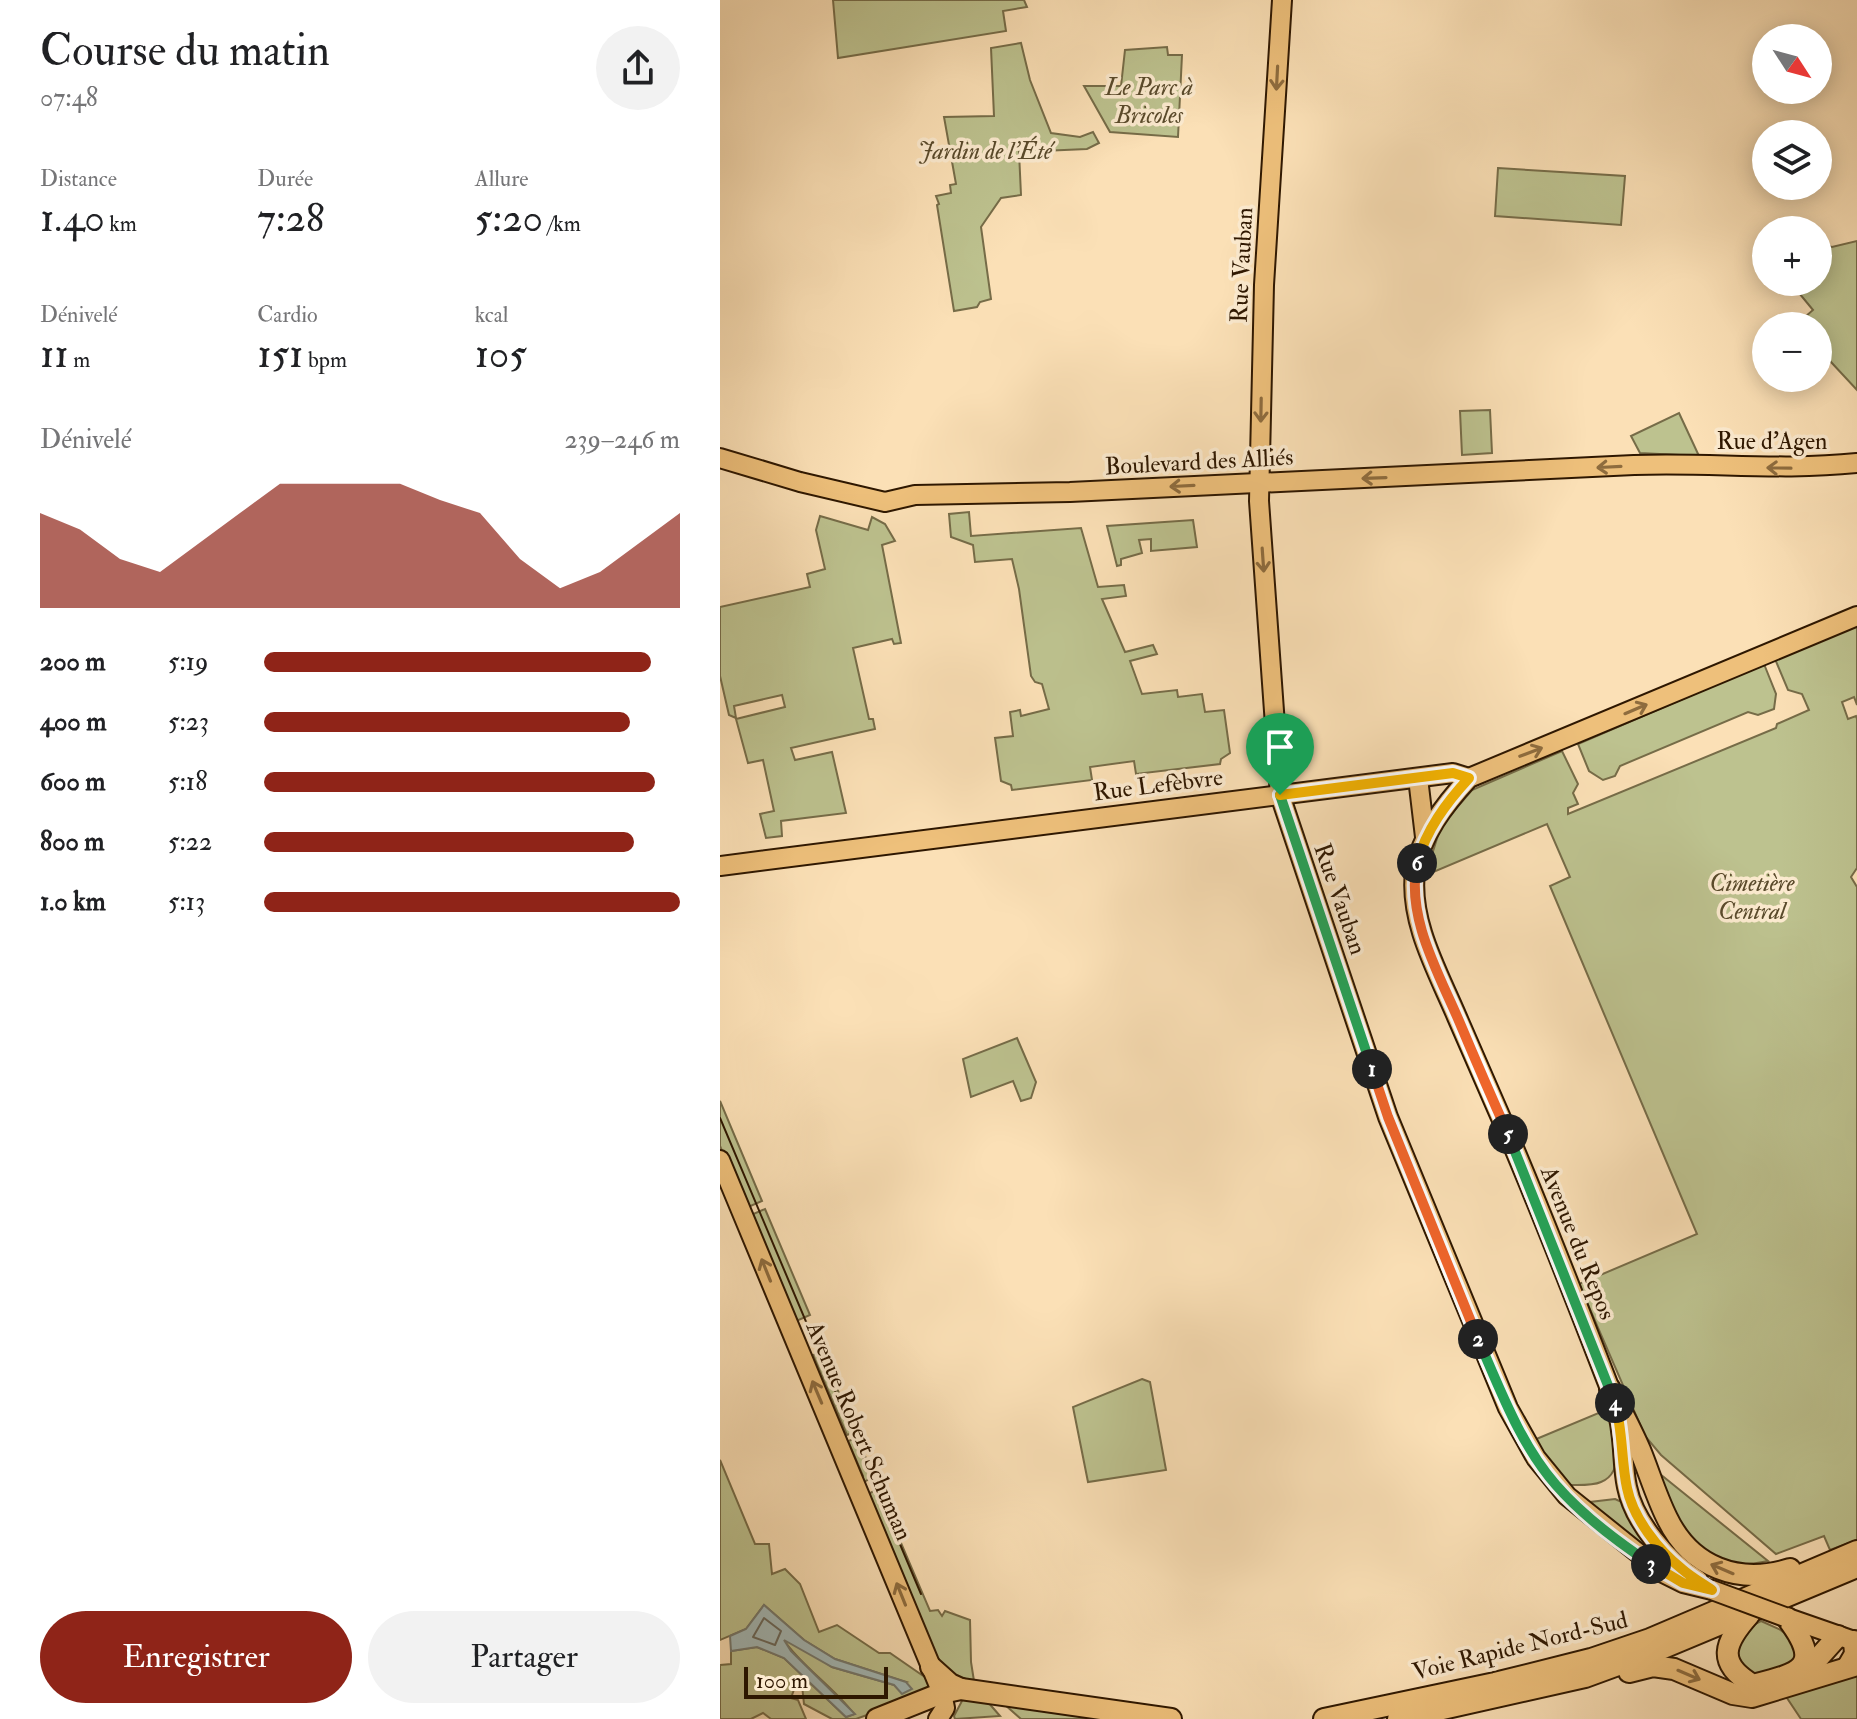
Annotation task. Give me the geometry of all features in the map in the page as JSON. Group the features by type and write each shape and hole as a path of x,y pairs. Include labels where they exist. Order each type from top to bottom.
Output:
{"highway":[{"path":"1610,1389 1640,1449 1666,1518 1678,1536 1701,1558 1729,1573 1753,1576 1776,1573 1817,1559 1855,1557"},
{"name":"Voie Rapide Nord-Sud","path":"1398,1719 1585,1677 1750,1613 1855,1557"},
{"name":"Voie Rapide Nord-Sud","path":"1324,1719 1591,1659 1650,1639 1855,1557"},
{"path":"1585,1677 1664,1667 1733,1694 1752,1697 1852,1666 1855,1654 1850,1640 1830,1642 1812,1665 1753,1685 1740,1677 1730,1664 1728,1643 1750,1613"},
{"path":"1786,1617 1803,1639 1807,1651 1804,1662 1796,1672"},
{"path":"931,1667 950,1684 952,1691"},
{"path":"877,1719 952,1691 1160,1718"}],"main road":[{"name":"Rue Vauban","path":"1282,0 1264,285 1260,482 1280,795 1388,1117 1508,1408 1536,1458 1567,1496 1663,1573 1683,1583 1712,1590"},
{"name":"Boulevard des Alliés","path":"720,458 876,501 915,495 1070,492 1687,464"},
{"name":"Rue d'Agen","path":"1687,464 1794,468 1857,463"},
{"name":"Rue Lefèbvre","path":"720,866 1418,778 1461,776 1857,616"},
{"name":"Avenue du Repos","path":"1461,776 1454,794 1425,837 1415,873 1420,925 1610,1389 1620,1420 1627,1491 1649,1532 1663,1550 1683,1570 1712,1590"},
{"name":"Avenue du Repos","path":"1418,778 1425,837"},
{"name":"Avenue Robert Schuman","path":"720,1160 931,1667"},
{"path":"1712,1590 1850,1640"},
{"path":"938,1719 952,1691"}],"green space":[{"path":"833,0 1024,0 1027,7 1003,11 1006,31 838,58"},
{"name":"Jardin de l'Été","path":"1021,43 1030,80 1051,133 1080,137 1093,132 1099,143 1087,149 1019,152 1021,195 1001,198 981,227 991,299 980,302 977,307 954,311 936,196 951,193 950,185 956,184 944,117 994,116 991,48"},
{"name":"Le Parc à Bricoles","path":"1167,47 1168,55 1182,55 1178,137 1110,132 1084,86 1121,86 1125,50"},
{"path":"1498,168 1625,176 1621,225 1495,216"},
{"path":"1857,241 1857,390 1832,363 1832,312 1811,312 1813,310 1802,296 1832,296 1832,247"},
{"path":"1490,410 1492,453 1462,455 1460,411"},
{"path":"1679,413 1699,456 1640,453 1631,436"},
{"path":"969,512 971,536 1081,528 1098,587 1124,585 1126,596 1102,599 1125,652 1153,645 1157,654 1130,661 1142,694 1177,690 1178,697 1202,694 1205,712 1224,710 1230,753 1221,759 1220,764 1136,774 1134,761 1090,767 1092,780 1012,790 1011,785 1001,781 995,738 1013,736 1010,712 1020,710 1021,716 1049,709 1042,684 1035,682 1031,676 1012,559 975,562 973,545 951,537 949,514"},
{"path":"820,516 868,530 872,517 885,524 895,541 882,545 901,643 894,644 892,639 853,648 869,719 873,719 875,729 791,748 795,760 832,752 846,813 781,821 782,836 766,838 760,814 774,811 763,760 748,763 736,719 785,707 782,695 734,706 736,718 729,715 720,676 720,607 810,587 807,574 825,569 816,530"},
{"path":"1193,520 1197,547 1151,551 1151,539 1139,540 1142,553 1121,559 1121,565 1117,566 1107,526"},
{"name":"Cimetière Central","path":"1857,625 1857,705 1854,697 1842,702 1848,719 1856,716 1857,719 1857,868 1851,877 1857,887 1857,1540 1830,1550 1824,1536 1776,1554 1661,1455 1645,1436 1579,1284 1697,1234 1550,886 1570,877 1547,824 1431,873 1428,867 1441,826 1472,790 1562,751 1578,784 1573,793 1578,804 1568,808 1568,814 1776,728 1777,724 1809,710 1802,694 1788,690 1775,659"},
{"path":"1764,664 1776,694 1774,709 1758,715 1748,712 1620,766 1615,776 1603,780 1589,771 1578,744"},
{"path":"1017,1038 1036,1082 1031,1098 1021,1101 1013,1081 971,1097 963,1059"},
{"path":"720,1101 762,1201 746,1208 720,1146"},
{"path":"765,1209 810,1315 794,1322 751,1215"},
{"path":"822,1352 855,1432 847,1435 813,1355"},
{"path":"1142,1379 1150,1382 1166,1470 1088,1482 1073,1407"},
{"path":"1608,1409 1617,1448 1614,1469 1601,1482 1568,1485 1534,1440"},
{"path":"857,1438 874,1476 864,1482 848,1441"},
{"path":"720,1460 755,1544 769,1544 772,1574 785,1569 800,1584 819,1632 837,1625 879,1653 890,1653 932,1682 933,1691 856,1719 832,1719 804,1704 802,1685 796,1684 791,1698 798,1700 806,1719 771,1719 763,1713 751,1719 720,1719 720,1665 731,1664 731,1651 757,1647 784,1658 846,1717 854,1714 783,1639 802,1647 832,1667 894,1685 906,1682 835,1659 804,1640 764,1605 746,1629 720,1640"},
{"path":"1660,1474 1768,1561 1744,1564 1724,1562 1708,1555 1684,1530 1655,1475"},
{"path":"878,1489 930,1611 938,1610 942,1616 945,1611 970,1620 974,1681 953,1676 938,1663 868,1494"},
{"path":"1615,1499 1624,1503 1674,1572 1589,1505 1590,1502"},
{"path":"1761,1621 1797,1642 1797,1661 1755,1677 1732,1654 1753,1625"},
{"path":"1857,1673 1857,1719 1801,1719 1785,1695"},
{"path":"963,1699 987,1701 1000,1716 955,1719"},
{"path":"1005,1704 1099,1719 1021,1719"}],"water":[{"path":"764,1605 804,1640 835,1659 906,1682 912,1689 902,1694 894,1685 832,1667 784,1640 791,1651 855,1714 846,1717 784,1658 757,1647 731,1651 730,1636 746,1629"}],"tram line":[{"path":"720,1118 921,1594"}],"route":[{"path":"1453,773 1469,778 1454,794 1425,837 1415,873 1420,925 1610,1389 1620,1420 1627,1491 1649,1532 1673,1562 1712,1590 1683,1583 1663,1573 1567,1496 1536,1458 1508,1408 1388,1117 1280,795 1453,773"}]}
